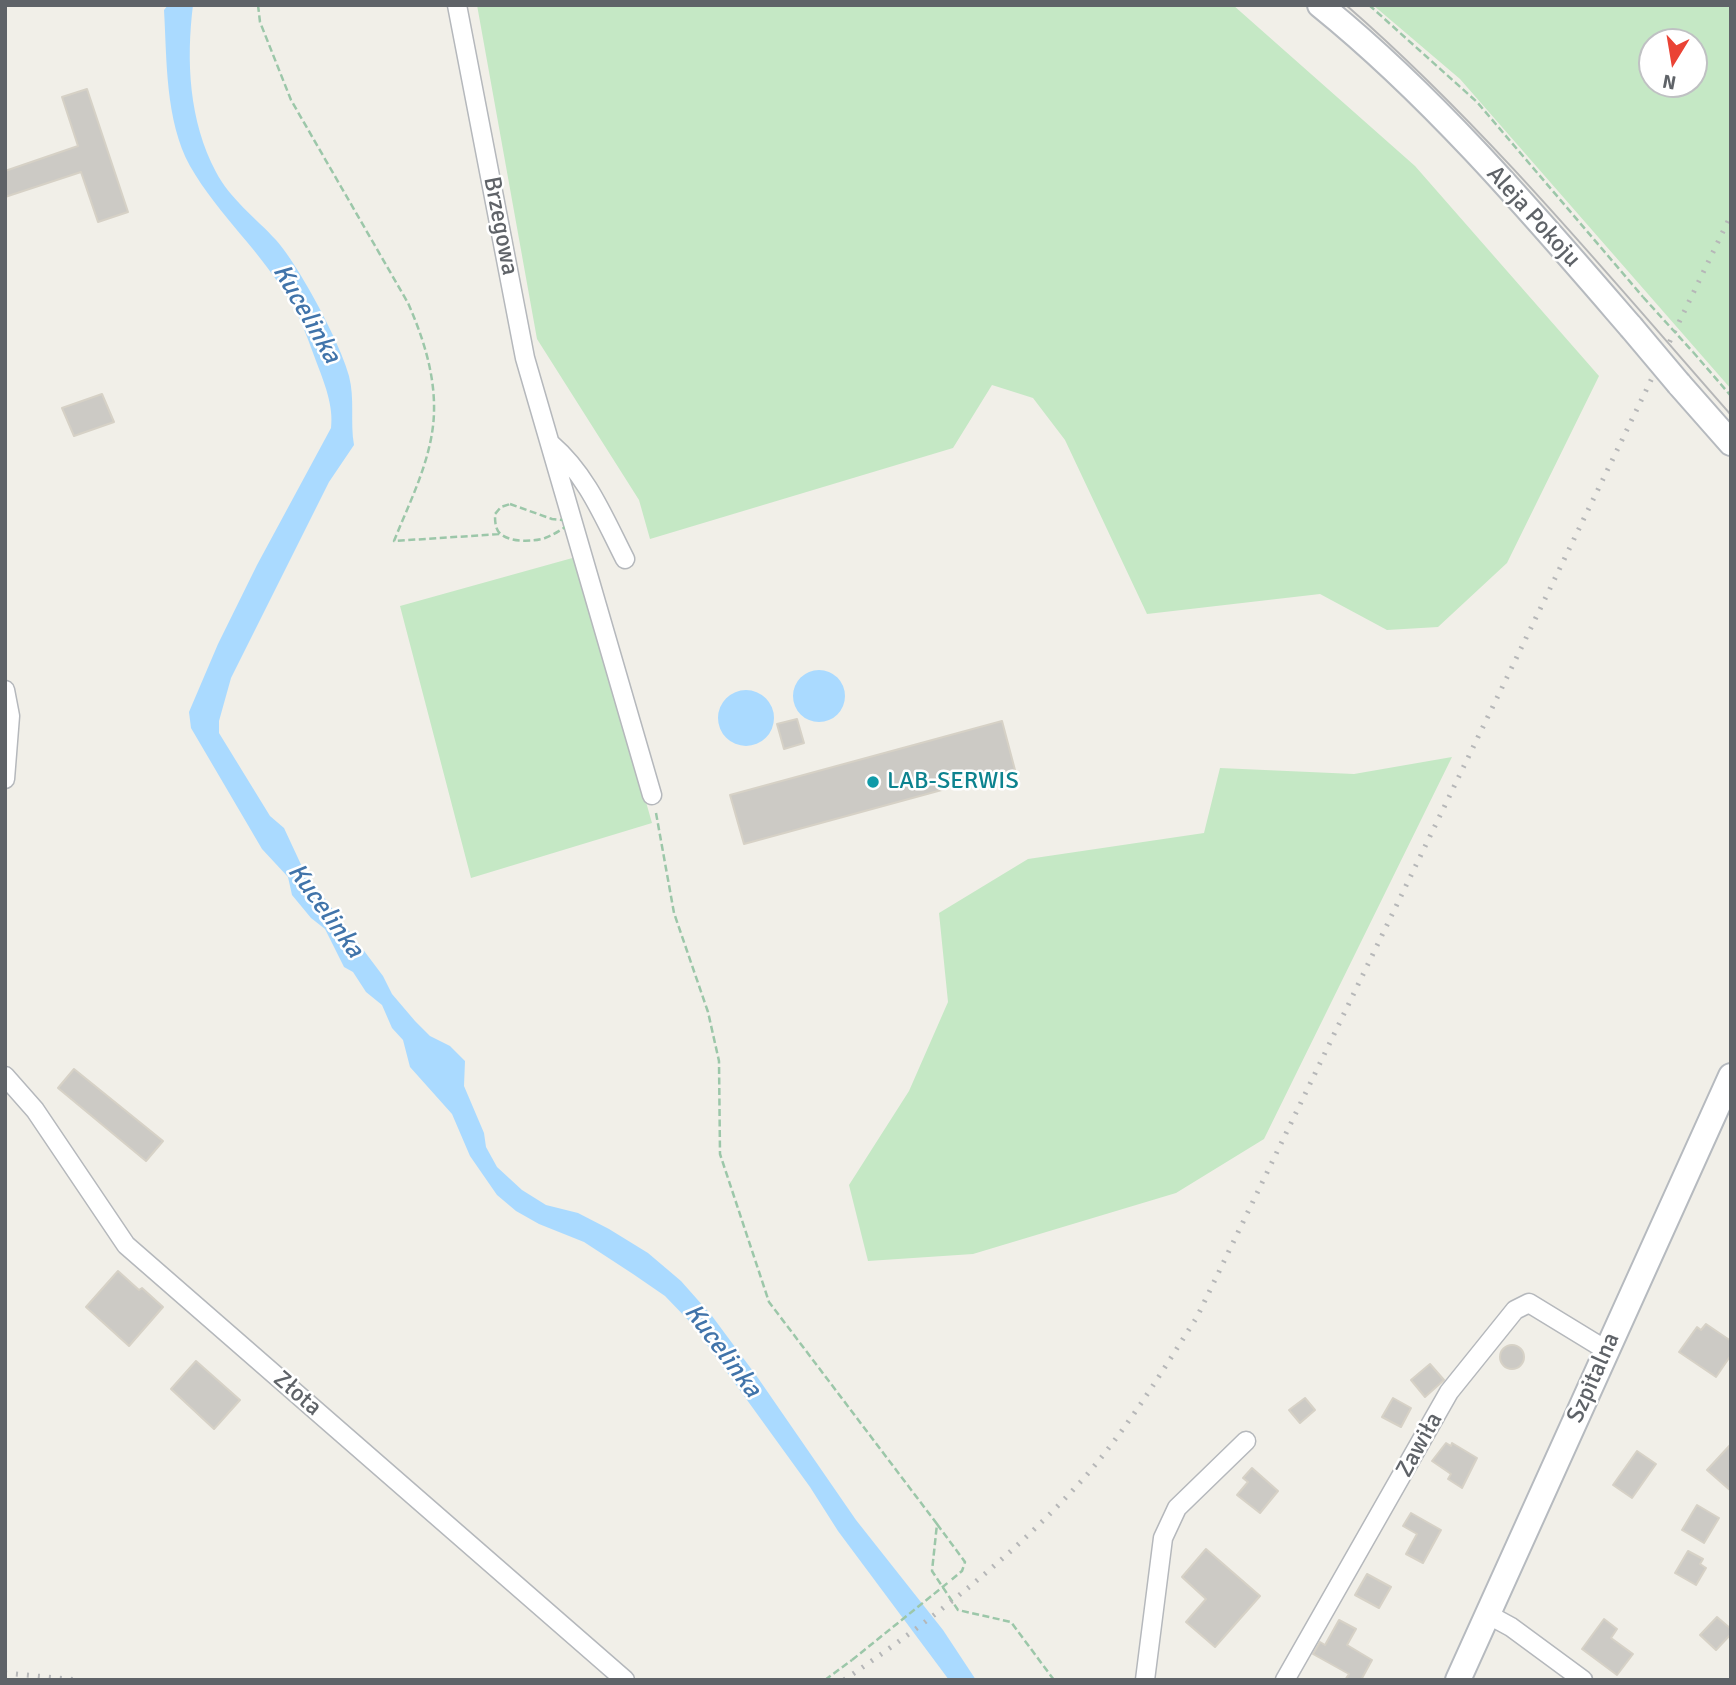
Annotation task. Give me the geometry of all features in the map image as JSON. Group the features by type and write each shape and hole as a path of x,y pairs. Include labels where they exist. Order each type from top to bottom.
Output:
{"street":[{"name":"Brzegowa","path":"457,5 525,358 652,795"},
{"name":"Aleja Pokoju","path":"1320,5 1412,87 1548,230 1731,443"},
{"name":"Brzegowa","path":"551,444 566,457 590,488 625,559"},
{"path":"5,690 10,730 5,779"},
{"name":"Złota","path":"5,1076 34,1110 126,1245 625,1680"},
{"name":"Szpitalna","path":"1458,1680 1731,1076"},
{"name":"Zawiła","path":"1285,1680 1449,1392 1516,1310 1529,1303 1606,1350"},
{"path":"1144,1680 1163,1538 1177,1508 1246,1441"},
{"path":"1489,1615 1511,1627 1583,1680"}],"path":[{"path":"258,5 260,22 291,100 408,303 423,337 434,412 430,441 394,541 501,534 520,541 534,540 556,533 574,521"},
{"path":"1368,5 1477,102 1731,396"},
{"path":"501,534 497,529 495,514 501,507 510,504 552,519 574,521"},
{"path":"652,795 674,913 708,1012 719,1061 720,1154 769,1303 965,1562 962,1571 825,1680"},
{"path":"937,1524 932,1571 958,1610 1011,1622 1054,1680"}],"green space":[{"path":"477,5 1233,5 1415,166 1599,376 1507,563 1438,627 1387,630 1320,594 1147,614 1065,440 1033,398 992,385 953,448 650,539 639,500 537,339"},
{"path":"1373,5 1731,5 1731,389 1460,79"},
{"path":"576,557 652,823 471,878 400,606"},
{"path":"1452,757 1264,1139 1176,1193 973,1254 868,1261 849,1185 909,1091 948,1002 939,913 1028,859 1204,833 1220,768 1354,774"}],"water":[{"name":"Kucelinka","path":"168,5 193,5 190,69 195,112 216,172 228,191 276,240 296,267 337,345 349,376 352,393 354,445 329,482 231,678 219,721 219,733 270,816 284,828 304,871 383,976 392,994 430,1036 450,1046 465,1061 464,1086 484,1133 486,1147 497,1167 522,1190 546,1205 578,1213 609,1229 648,1253 681,1281 712,1316 758,1378 856,1520 943,1630 976,1680 949,1680 838,1531 810,1487 692,1324 665,1296 584,1242 539,1224 516,1211 497,1195 470,1156 452,1114 410,1067 403,1040 392,1028 382,1005 366,992 353,972 344,967 325,929 311,918 292,895 288,877 262,849 191,728 189,712 218,644 331,428 332,420 325,386 295,310 267,267 201,184 182,148 169,90 164,10"},
{"path":"819,670 838,677 845,696 838,715 819,722 800,715 793,696 800,677"},
{"path":"746,690 761,695 769,703 774,718 769,733 761,741 746,746 731,741 723,733 718,718 723,703 731,695"}],"building":[{"path":"87,89 128,212 98,222 81,172 5,197 5,171 78,146 62,97"},
{"path":"102,394 114,422 74,436 62,408"},
{"path":"797,719 804,743 784,749 777,724"},
{"name":"LAB-SERWIS","path":"1002,721 1015,770 744,844 730,795"},
{"path":"74,1069 163,1141 146,1161 58,1088"},
{"path":"118,1271 163,1307 129,1346 86,1307"},
{"path":"1706,1324 1731,1341 1731,1355 1716,1377 1679,1352 1697,1327 1701,1330"},
{"path":"1512,1345 1520,1349 1524,1357 1520,1365 1512,1369 1504,1365 1500,1357 1504,1349"},
{"path":"196,1361 240,1400 214,1429 171,1389"},
{"path":"1430,1364 1444,1380 1425,1397 1411,1380"},
{"path":"1305,1398 1315,1410 1300,1423 1289,1410"},
{"path":"1393,1398 1411,1408 1401,1427 1382,1417"},
{"path":"1446,1443 1451,1446 1452,1443 1477,1458 1462,1488 1448,1479 1451,1474 1432,1461"},
{"path":"1731,1444 1731,1491 1707,1470"},
{"path":"1637,1451 1656,1464 1632,1498 1613,1485"},
{"path":"1252,1468 1278,1491 1260,1513 1237,1495 1248,1482 1243,1478"},
{"path":"1697,1505 1719,1518 1704,1543 1682,1530"},
{"path":"1411,1513 1441,1530 1423,1563 1406,1554 1417,1534 1403,1526"},
{"path":"1206,1549 1260,1596 1215,1647 1186,1622 1206,1599 1182,1577"},
{"path":"1688,1551 1703,1559 1700,1564 1706,1568 1696,1585 1675,1573"},
{"path":"1367,1574 1391,1587 1379,1608 1355,1595"},
{"path":"1717,1617 1731,1629 1731,1634 1716,1650 1700,1635"},
{"path":"1604,1619 1617,1629 1611,1638 1633,1654 1617,1675 1582,1649"},
{"path":"1339,1620 1356,1629 1347,1645 1372,1660 1361,1680 1345,1680 1349,1674 1313,1654 1320,1642 1325,1645"}],"tram line":[{"path":"1346,5 1448,101 1545,203 1731,415"}],"railway":[{"path":"844,1680 964,1591 1047,1517 1091,1470 1124,1428 1197,1317 1731,215"},
{"path":"5,1673 78,1680"}],"place":[{"name":"LAB-SERWIS","path":"873,782"}]}
